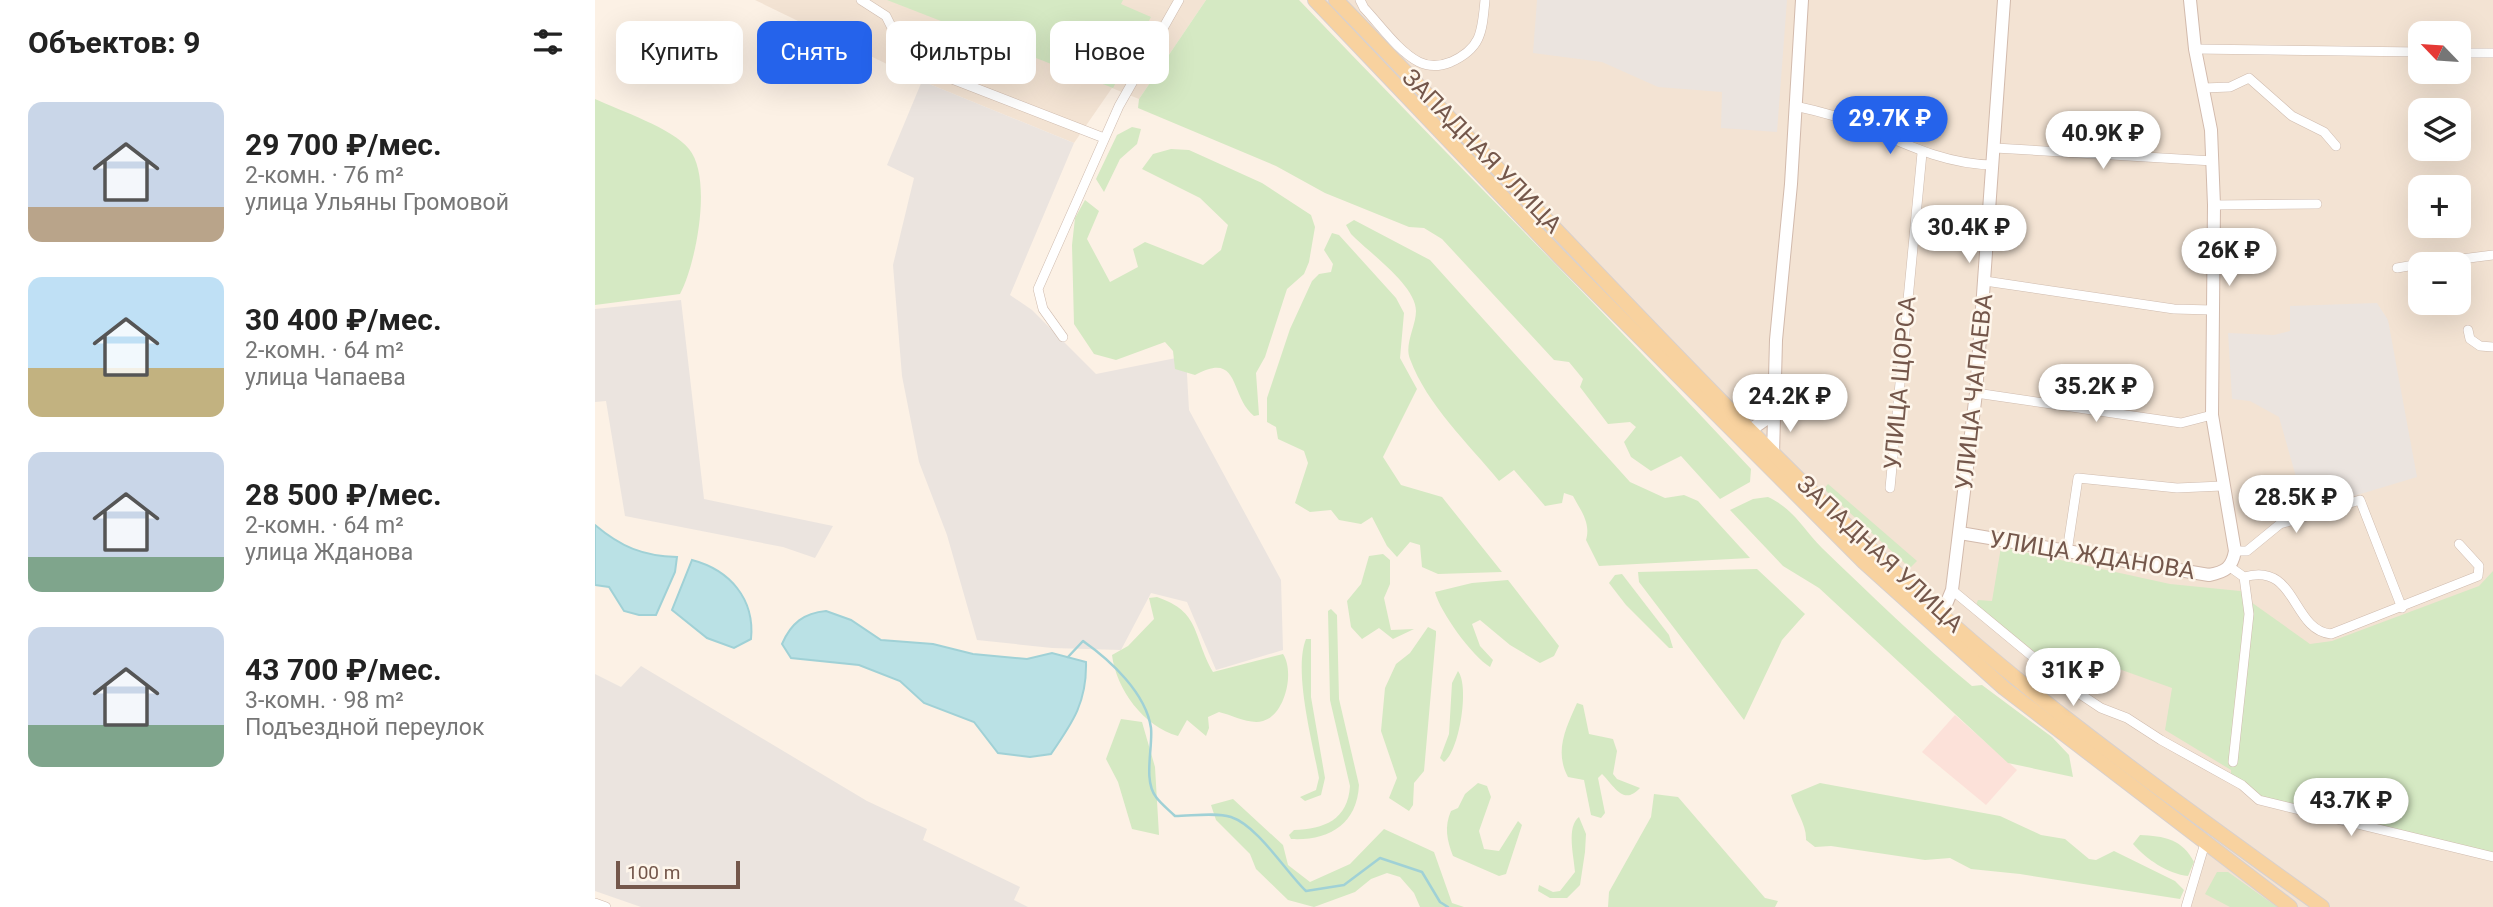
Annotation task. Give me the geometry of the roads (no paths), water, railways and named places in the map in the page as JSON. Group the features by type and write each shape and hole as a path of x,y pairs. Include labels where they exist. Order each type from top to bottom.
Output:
{"main road":[{"name":"ЗАПАДНАЯ УЛИЦА","path":"1315,0 1569,266 1864,562 2004,688 2290,907"},
{"name":"ЗАПАДНАЯ УЛИЦА","path":"1336,0 1749,431 1942,614 2173,799 2322,907"},
{"path":"1773,454 1773,414 1802,0"},
{"name":"УЛИЦА ЧАПАЕВА","path":"1942,614 1952,590 1976,393 2004,0"},
{"path":"2189,0 2195,49 2211,130 2214,205 2212,415 2235,551 2230,567"},
{"path":"1749,431 1773,414"},
{"name":"УЛИЦА ЖДАНОВА","path":"1959,533 2209,575 2230,567"}],"street":[{"path":"862,0 886,16 897,38 934,72 1104,138"},
{"path":"1063,337 1043,309 1038,289 1104,138 1179,0"},
{"name":"ЗАПАДНАЯ УЛИЦА","path":"1360,0 1364,8 1404,50 1419,62 1432,66 1466,55 1474,47 1482,31 1485,0"},
{"path":"2195,49 2408,52"},
{"path":"2471,53 2493,54"},
{"path":"2204,88 2229,87 2249,78 2292,116 2324,132 2336,146"},
{"path":"1795,106 1863,126 1922,153 1993,165"},
{"path":"1995,148 2213,161"},
{"name":"УЛИЦА ЩОРСА","path":"1890,488 1922,153"},
{"path":"2214,205 2317,204"},
{"path":"2471,258 2493,255"},
{"path":"2397,268 2408,266"},
{"path":"1985,281 2174,309 2212,310"},
{"path":"2468,330 2470,339 2480,346 2493,347"},
{"path":"1976,393 2181,423 2212,415"},
{"path":"2067,552 2078,478 2177,488 2222,486"},
{"path":"2235,551 2247,551 2280,524 2360,500 2402,608"},
{"path":"2233,762 2249,614 2244,577 2262,575 2281,581 2303,614 2325,634 2402,608 2478,576 2479,566 2459,544"},
{"name":"УЛИЦА ЖДАНОВА","path":"2230,567 2244,577"},
{"name":"ЗАПАДНАЯ УЛИЦА","path":"1952,590 2068,686 2101,708 2136,723 2242,785 2259,800 2493,857"},
{"path":"2186,907 2205,844"},
{"path":"595,903 606,907"}],"water":[{"path":"595,525 633,549 653,555 677,557 675,572 656,615 639,615 624,611 609,587 595,585"},
{"path":"692,560 718,571 737,588 749,611 751,639 734,648 707,638 672,610"},
{"path":"826,611 851,620 881,640 933,644 973,654 1027,659 1052,653 1086,662 1084,689 1077,711 1051,754 1030,757 998,753 974,722 924,703 900,681 859,665 791,658 782,644 790,630 799,620"}],"waterway":[{"path":"1068,657 1083,641 1115,668 1134,690 1148,715 1151,728 1149,773 1152,790 1158,800 1175,816 1218,815 1241,822 1261,839 1306,891 1344,885 1380,858 1422,872 1440,902 1448,907"}]}
